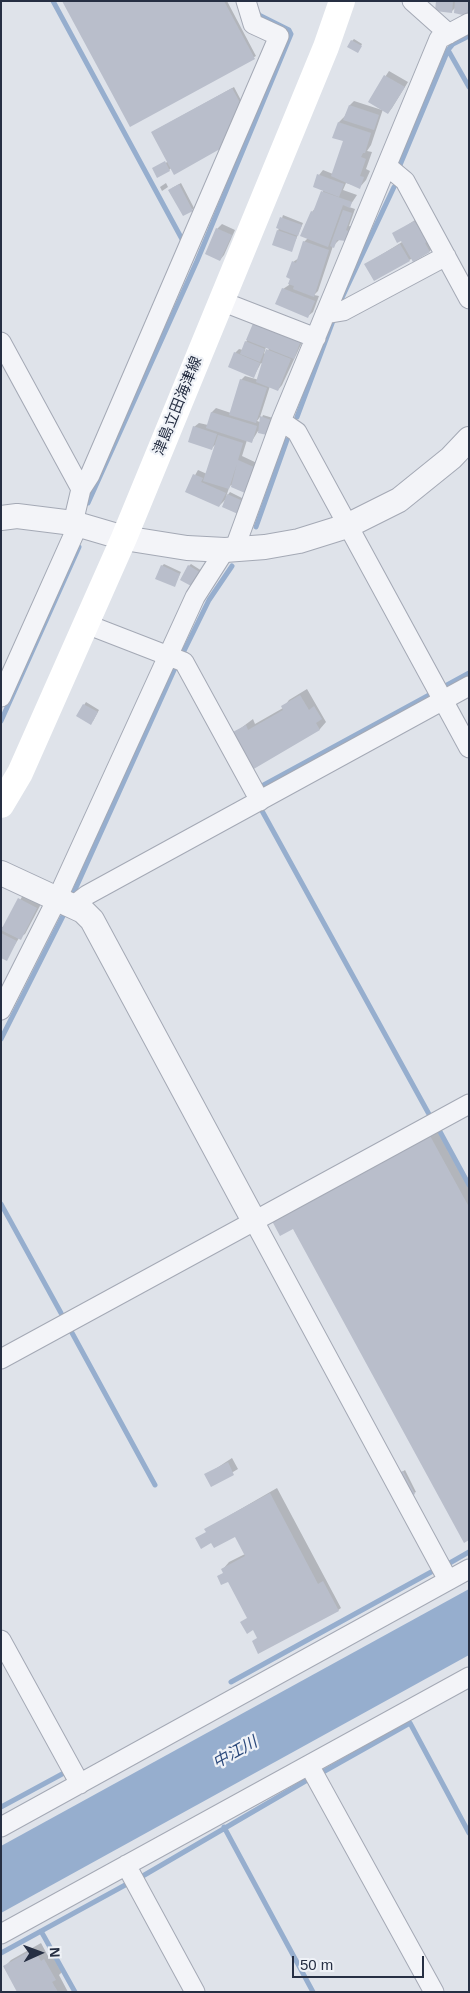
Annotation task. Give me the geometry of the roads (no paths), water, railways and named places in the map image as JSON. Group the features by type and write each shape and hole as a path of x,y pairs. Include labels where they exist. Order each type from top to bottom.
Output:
{"main road":[{"name":"津島立田海津線","path":"1,805 20,773 124,538 326,47 342,1"}],"street":[{"path":"1,697 76,524 81,489 90,475 279,36 253,24 246,1"},
{"path":"412,1 449,34"},
{"path":"1,1010 65,903 168,655 195,597 230,550 281,421 440,39 469,23"},
{"path":"387,166 405,181 469,299"},
{"path":"325,314 343,310 446,256"},
{"path":"221,301 316,338"},
{"path":"1,342 81,489"},
{"path":"281,421 296,432 469,748"},
{"path":"1,518 17,516 76,524 124,538 187,548 230,550 298,541 346,526 399,500 451,458 469,439"},
{"path":"86,624 184,662 260,801"},
{"path":"65,903 87,895 469,686"},
{"path":"1,873 83,911 92,920 448,1580"},
{"path":"1,1359 469,1104"},
{"path":"1,1827 469,1569"},
{"path":"1,1640 80,1784"},
{"path":"1,1934 469,1677"},
{"path":"309,1765 434,1992"},
{"path":"126,1865 195,1992"}],"water":[{"name":"中江川","path":"469,1589 469,1655 1,1913 1,1846"}],"waterway":[{"path":"53,1 183,241"},
{"path":"88,503 197,261 291,34 289,30 259,15 257,11"},
{"path":"400,165 448,50 453,44 469,36"},
{"path":"448,50 469,87"},
{"path":"340,302 394,187"},
{"path":"297,417 334,318"},
{"path":"256,527 287,440"},
{"path":"1,721 79,547"},
{"path":"183,653 209,600 232,566"},
{"path":"74,892 175,668 180,668"},
{"path":"447,685 469,673"},
{"path":"260,787 431,694"},
{"path":"261,809 430,1116"},
{"path":"1,1039 64,914"},
{"path":"438,1128 469,1185"},
{"path":"1,1204 61,1313"},
{"path":"71,1331 155,1485"},
{"path":"448,1564 469,1552"},
{"path":"231,1682 433,1571"},
{"path":"323,1772 410,1723 469,1833"},
{"path":"1,1807 64,1773"},
{"path":"141,1877 309,1779"},
{"path":"224,1827 313,1992"},
{"path":"1,1953 127,1884"},
{"path":"41,1931 75,1992"}]}
